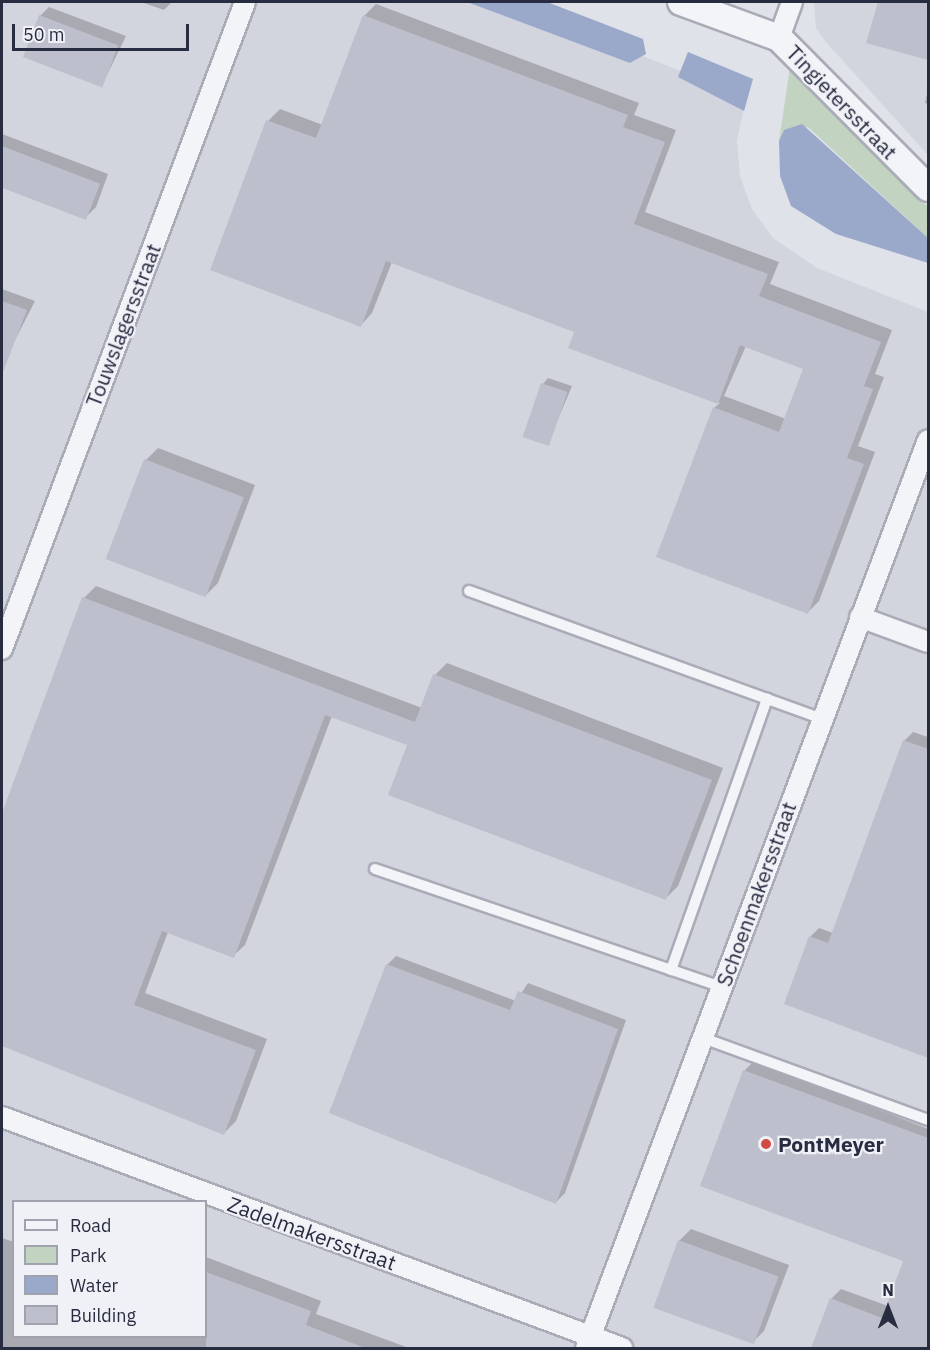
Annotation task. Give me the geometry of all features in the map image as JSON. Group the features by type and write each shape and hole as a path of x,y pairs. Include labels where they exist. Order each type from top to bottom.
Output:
{"street":[{"name":"Touwslagersstraat","path":"2,649 245,2"},
{"name":"Tingietersstraat","path":"681,2 779,38 928,188"},
{"path":"779,38 792,2"},
{"name":"Schoenmakersstraat","path":"589,1343 928,440"},
{"path":"860,617 928,642"},
{"name":"Zadelmakersstraat","path":"2,1117 589,1343 622,1348"}],"lane":[{"path":"469,591 822,719"},
{"path":"671,970 767,699"},
{"path":"375,869 722,987"},
{"path":"703,1038 928,1120"}],"shaded area":[{"path":"2,2 507,2 746,97 737,141 740,176 752,209 773,238 817,268 928,312 928,1348 2,1348"},
{"path":"814,2 928,2 928,155 825,41 816,28"}],"green space":[{"path":"790,67 928,207 928,238 808,127 784,130 779,141"}],"water":[{"path":"467,2 547,2 643,39 646,54 630,63"},
{"path":"688,52 753,79 744,111 678,77"},
{"path":"802,124 928,238 928,263 836,234 791,206 780,176 779,141 784,130"}],"building":[{"path":"878,2 928,2 928,60 866,43"},
{"path":"39,15 118,45 102,87 23,57"},
{"path":"363,15 628,115 623,127 665,142 634,224 768,274 759,296 881,342 864,386 873,389 847,458 864,464 808,614 656,557 713,407 779,432 803,369 740,345 718,404 568,348 574,332 386,261 361,327 210,270 266,120 316,138"},
{"path":"2,146 100,184 86,220 2,188"},
{"path":"2,301 27,310 3,372 2,372"},
{"path":"541,383 567,392 549,446 522,437"},
{"path":"144,459 244,497 206,597 106,559"},
{"path":"82,597 415,722 433,674 712,780 666,900 388,795 407,745 325,715 234,958 162,931 134,1005 256,1050 224,1135 2,1046 2,813"},
{"path":"903,740 928,749 928,1058 784,1004 809,936 828,943"},
{"path":"386,964 510,1010 518,991 618,1029 556,1204 329,1113"},
{"path":"743,1070 928,1138 928,1348 811,1348 830,1298 882,1318 903,1261 700,1186"},
{"path":"678,1240 779,1277 754,1344 653,1308"},
{"path":"207,1272 311,1311 306,1325 365,1348 206,1348"}],"place":[{"name":"PontMeyer","path":"766,1144"}]}
